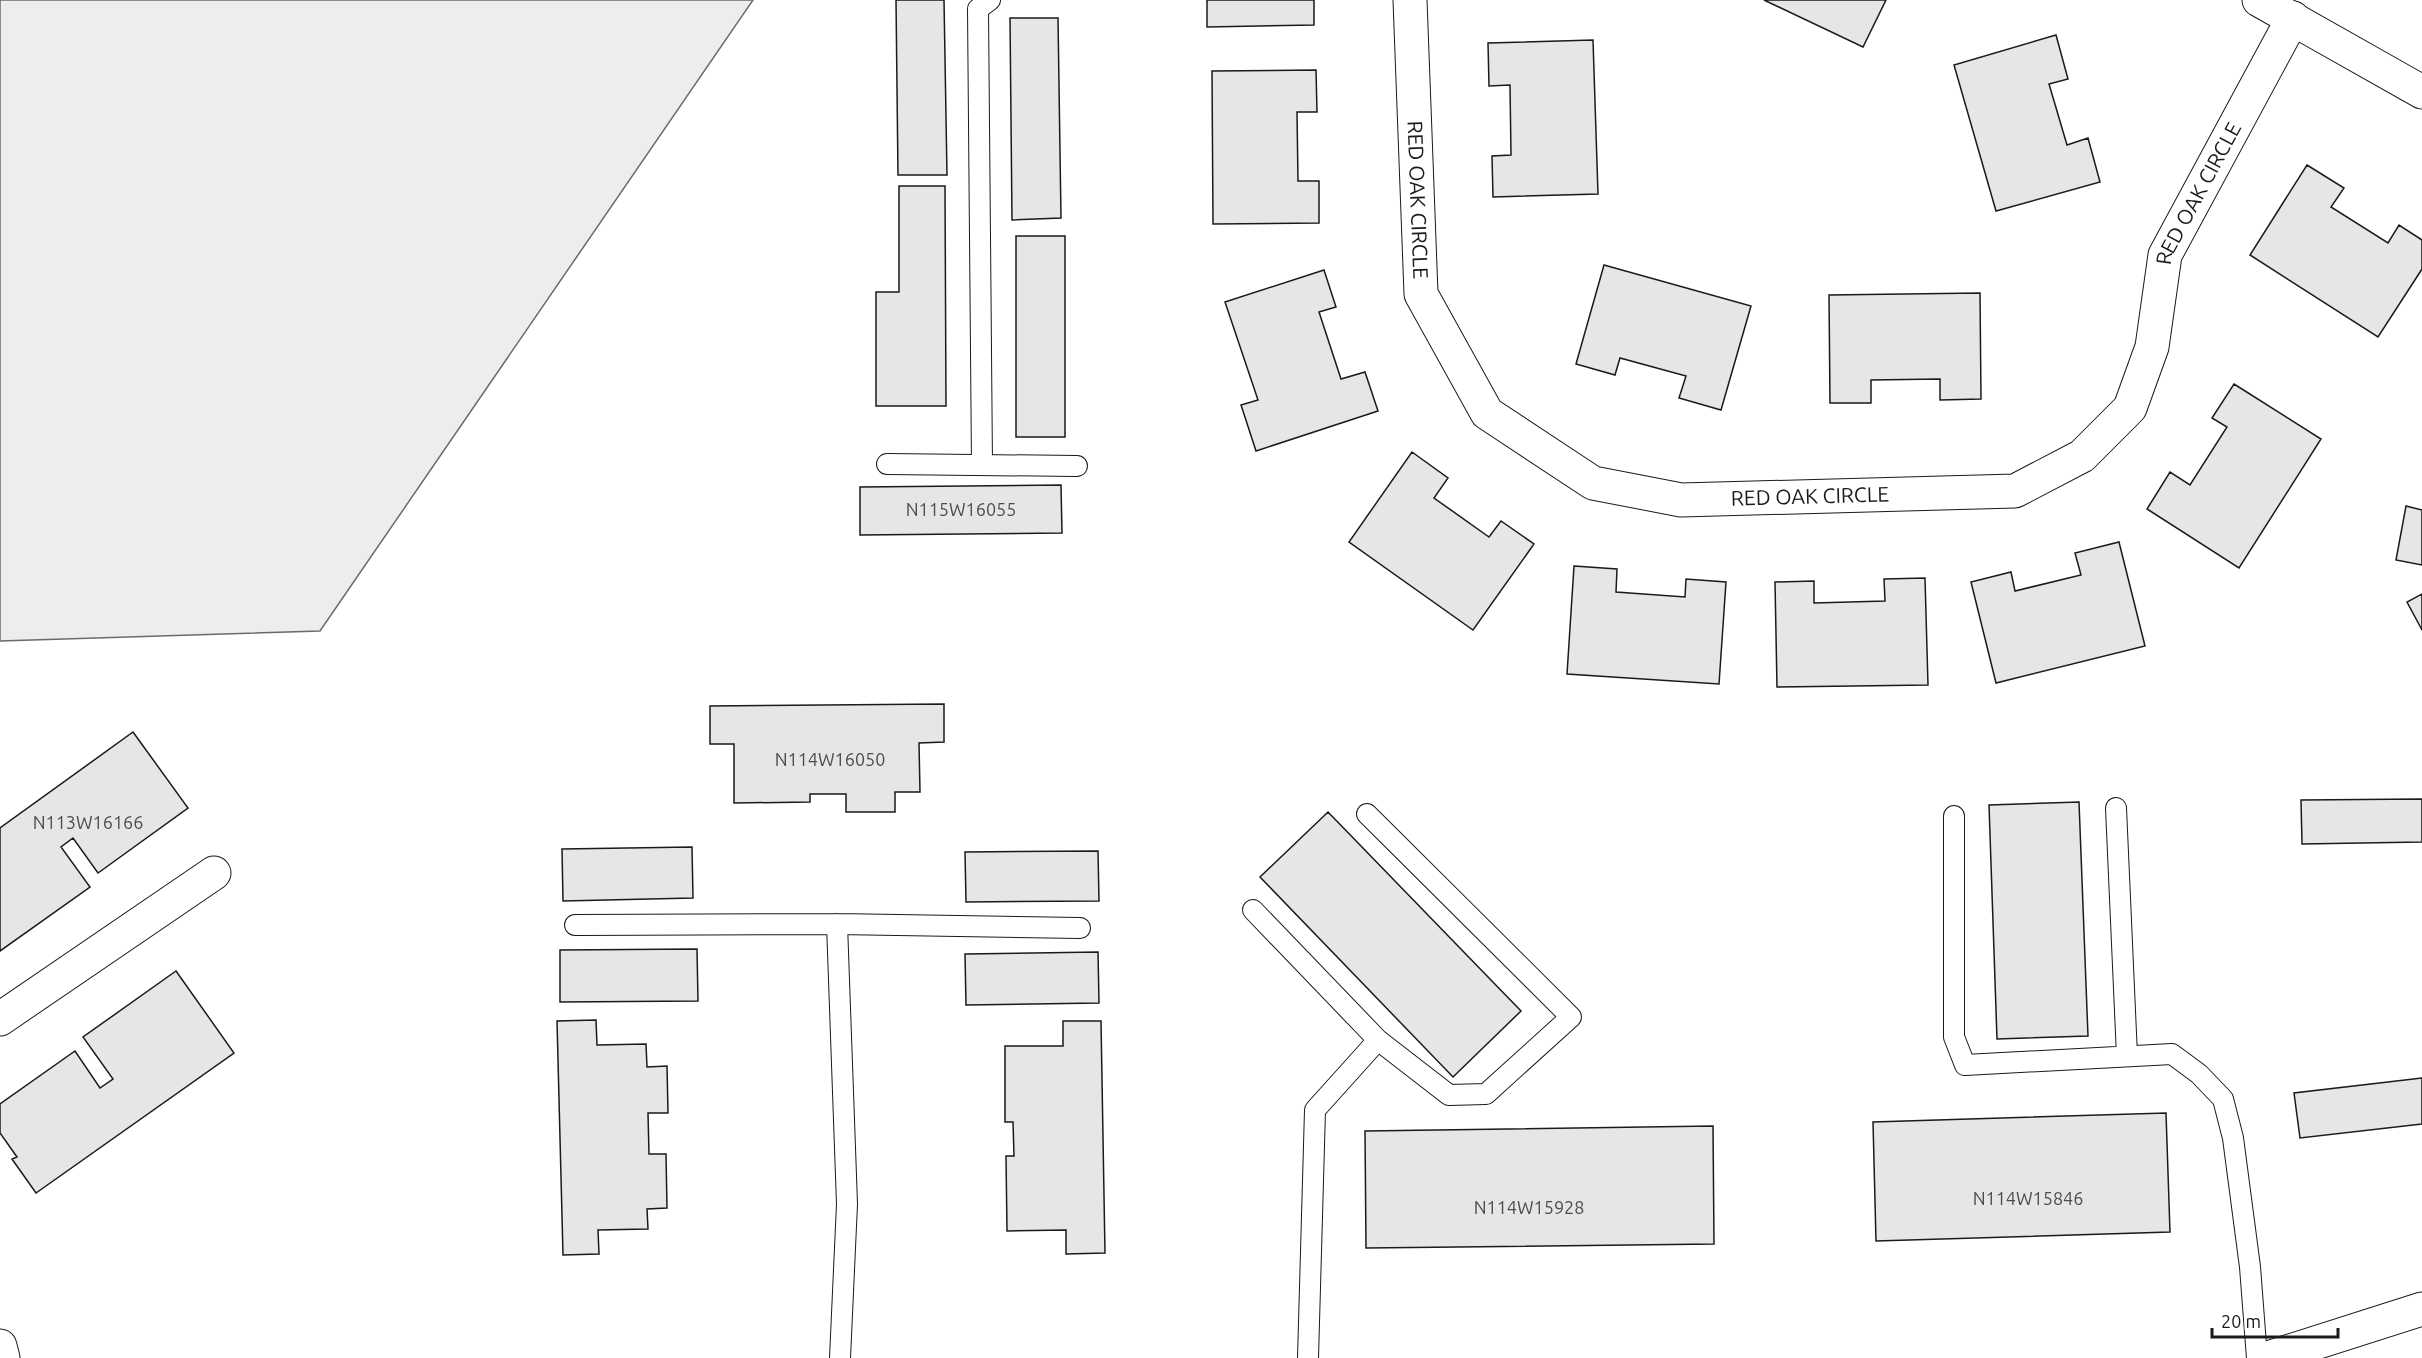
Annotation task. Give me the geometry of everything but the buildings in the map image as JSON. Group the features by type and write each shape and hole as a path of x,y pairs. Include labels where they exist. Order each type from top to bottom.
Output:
{"street":[{"name":"RED OAK CIRCLE","path":"1410,0 1421,294 1487,412 1593,483 1681,500 2015,491 2082,456 2130,408 2152,347 2165,255 2293,18"},
{"path":"2259,0 2422,92"},
{"path":"0,1019 214,873"},
{"path":"2268,1358 2422,1308"},
{"path":"0,1346 3,1358"}],"lane":[{"path":"982,465 978,9 990,0"},
{"path":"887,464 1077,466"},
{"path":"2116,808 2127,1056"},
{"path":"1253,910 1378,1040 1449,1095 1486,1094 1571,1017 1367,814"},
{"path":"1954,816 1954,1037 1965,1065 2172,1053 2199,1074 2223,1099 2233,1138 2250,1267 2257,1358"},
{"path":"575,925 837,924 1080,928"},
{"path":"837,924 847,1204 840,1358"},
{"path":"1308,1358 1315,1110 1378,1040"}],"shaded area":[{"path":"0,0 753,0 320,631 0,641"}]}
